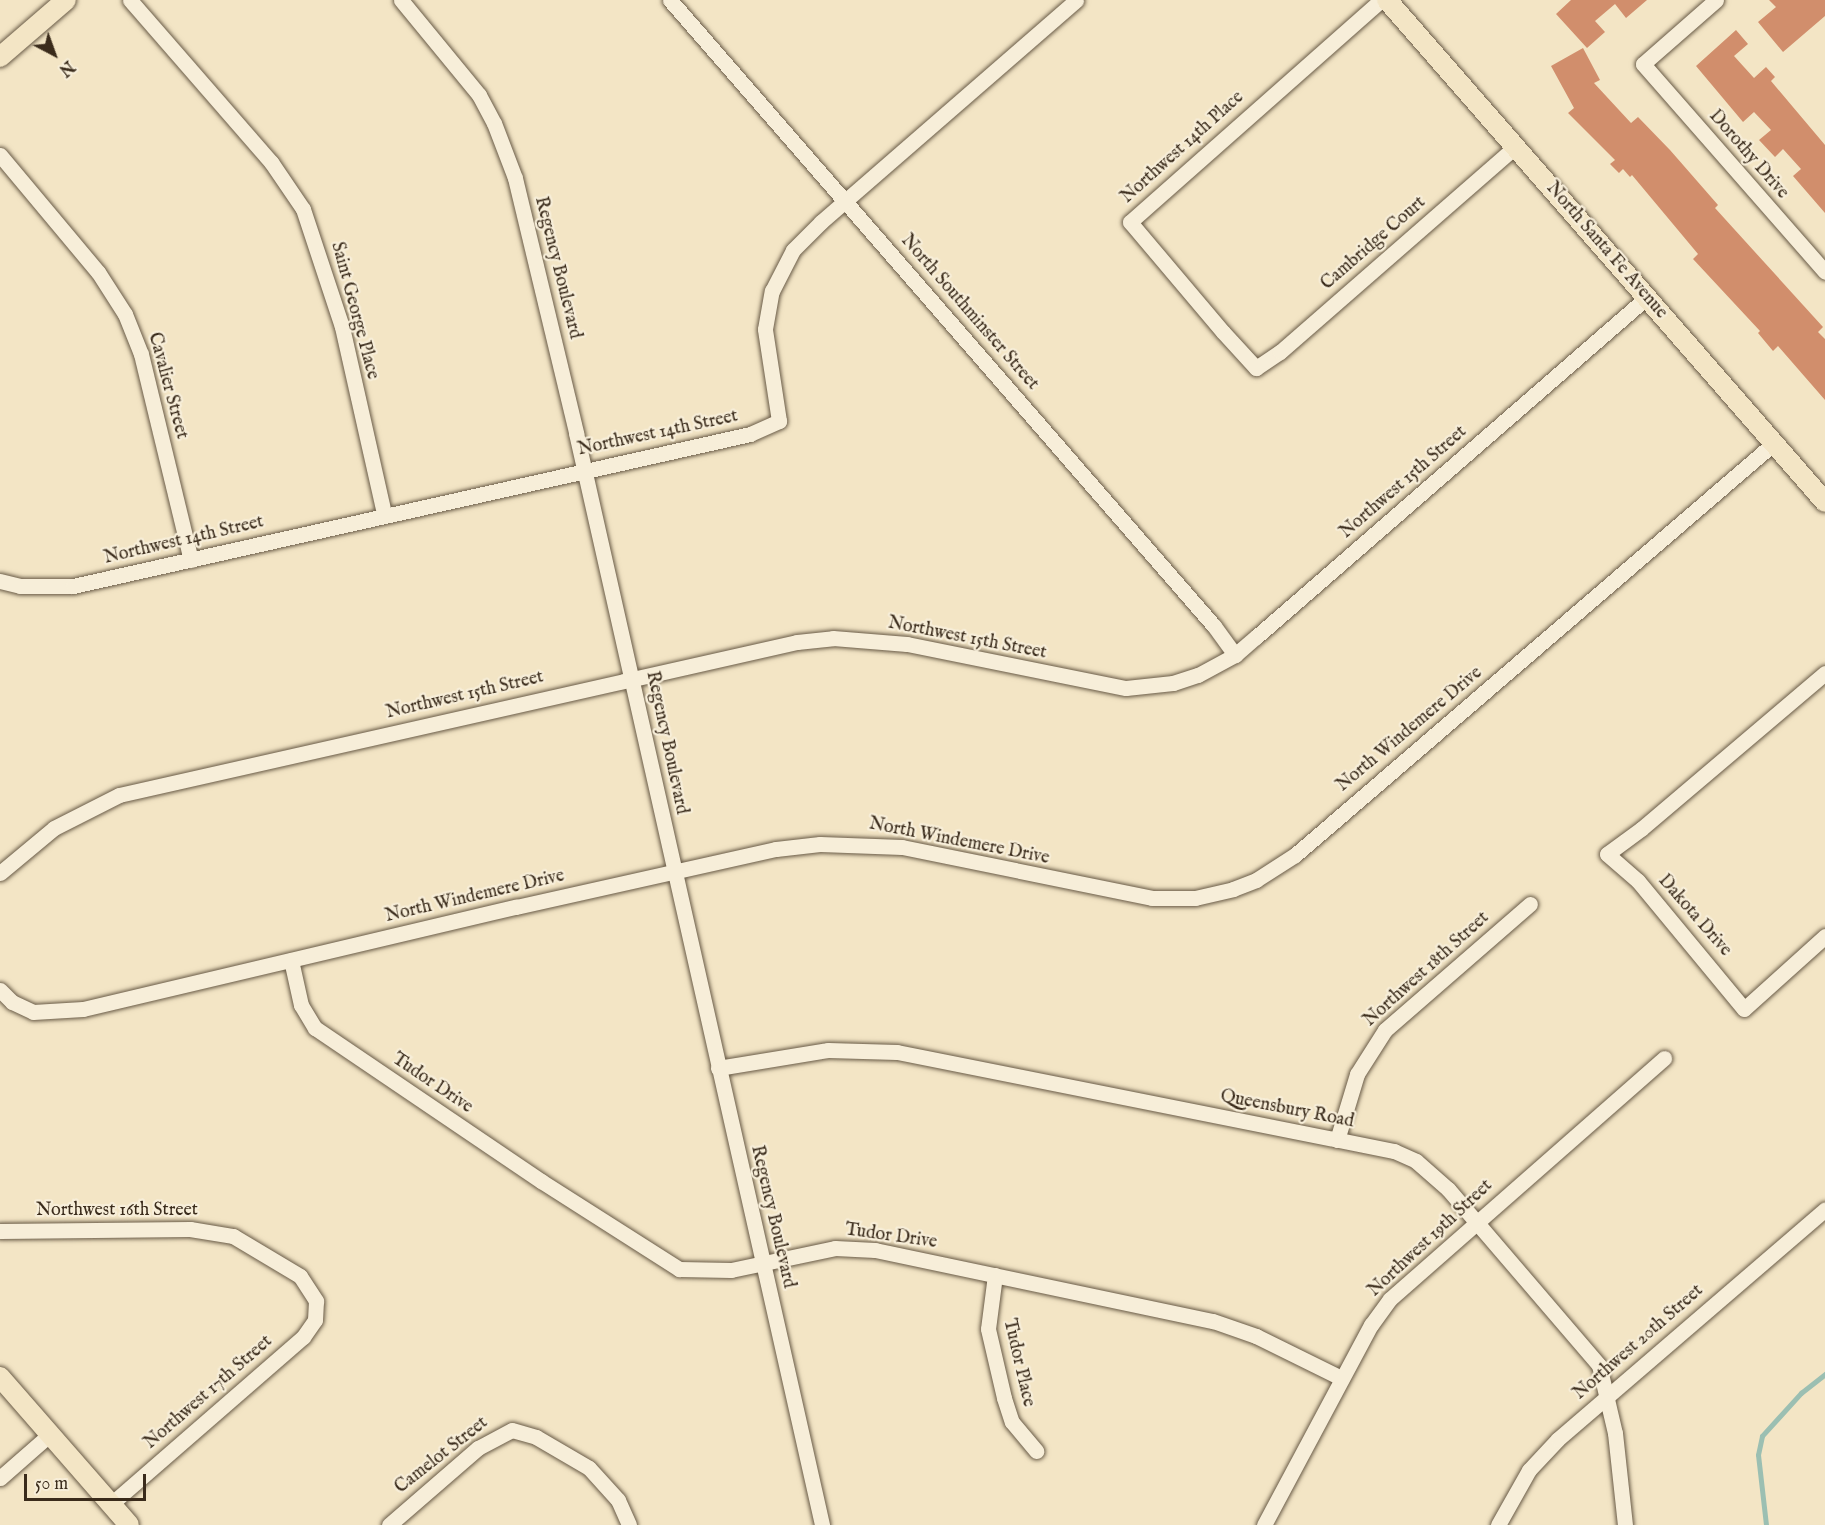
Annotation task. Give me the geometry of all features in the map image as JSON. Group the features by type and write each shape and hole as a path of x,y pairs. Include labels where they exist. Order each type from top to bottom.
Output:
{"main road":[{"path":"0,57 66,0"},
{"name":"North Santa Fe Avenue","path":"1387,0 1646,298 1774,443 1822,493"},
{"path":"0,1377 129,1525"}],"street":[{"name":"Saint George Place","path":"130,0 259,147 303,209 342,327 384,514"},
{"name":"Regency Boulevard","path":"401,0 479,95 505,148 538,266 822,1525"},
{"name":"North Southminster Street","path":"670,0 1207,617 1235,655"},
{"name":"Northwest 14th Street","path":"0,581 20,586 73,586 384,514 750,434 779,421 765,344 772,291 783,266 806,235 1076,0"},
{"name":"Northwest 14th Place","path":"1256,368 1130,222 1381,0"},
{"name":"Dorothy Drive","path":"1716,0 1642,64 1825,272"},
{"name":"Cambridge Court","path":"1256,368 1280,352 1515,147"},
{"name":"Cavalier Street","path":"0,155 98,272 125,314 141,354 191,560"},
{"name":"Northwest 15th Street","path":"0,873 54,828 119,795 765,648 833,638 907,645 1126,688 1173,683 1235,655 1646,298"},
{"name":"North Windemere Drive","path":"0,990 21,1008 45,1014 776,849 847,842 902,847 1152,898 1195,898 1233,890 1256,880 1295,855 1774,443"},
{"name":"Dakota Drive","path":"1825,673 1607,854 1638,881 1744,1009 1825,936"},
{"name":"Northwest 18th Street","path":"1337,1140 1357,1074 1385,1030 1530,904"},
{"name":"Tudor Drive","path":"291,960 301,1005 315,1028 665,1264 710,1272 835,1248 856,1249 995,1275 1213,1321 1256,1336 1341,1378"},
{"name":"Queensbury Road","path":"718,1068 828,1050 897,1052 1394,1151 1416,1161 1448,1189 1474,1223 1599,1365 1607,1396 1625,1525"},
{"name":"Northwest 19th Street","path":"1264,1525 1341,1378 1390,1299 1664,1058"},
{"name":"Northwest 20th Street","path":"1498,1525 1529,1470 1607,1396 1825,1209"},
{"name":"Northwest 16th Street","path":"0,1232 190,1229 233,1236 300,1276 316,1301"},
{"name":"Tudor Place","path":"995,1275 988,1321 1004,1398 1011,1422 1036,1451"},
{"name":"Northwest 17th Street","path":"111,1504 303,1337 315,1320 316,1301"},
{"name":"Camelot Street","path":"389,1525 478,1448 499,1433 512,1430 536,1437 589,1468 618,1500 630,1525"},
{"path":"0,1478 50,1434"}],"building":[{"path":"1571,0 1647,0 1626,18 1615,4 1595,21 1605,32 1587,48 1556,14"},
{"path":"1769,0 1825,0 1825,16 1783,52 1758,22 1776,7"},
{"path":"1736,30 1748,44 1734,56 1754,78 1766,67 1775,77 1771,81 1825,145 1825,213 1793,176 1801,169 1783,149 1775,157 1759,140 1771,130 1754,112 1743,122 1696,66"},
{"path":"1583,48 1600,80 1594,83 1631,123 1638,117 1670,150 1718,205 1715,208 1823,327 1818,332 1825,339 1825,400 1778,346 1773,351 1758,333 1760,331 1693,259 1698,254 1632,175 1630,177 1623,169 1619,173 1610,164 1615,160 1568,113 1574,108 1551,66"}],"waterway":[{"path":"1766,1525 1758,1455 1762,1436 1801,1393 1825,1374"}]}
